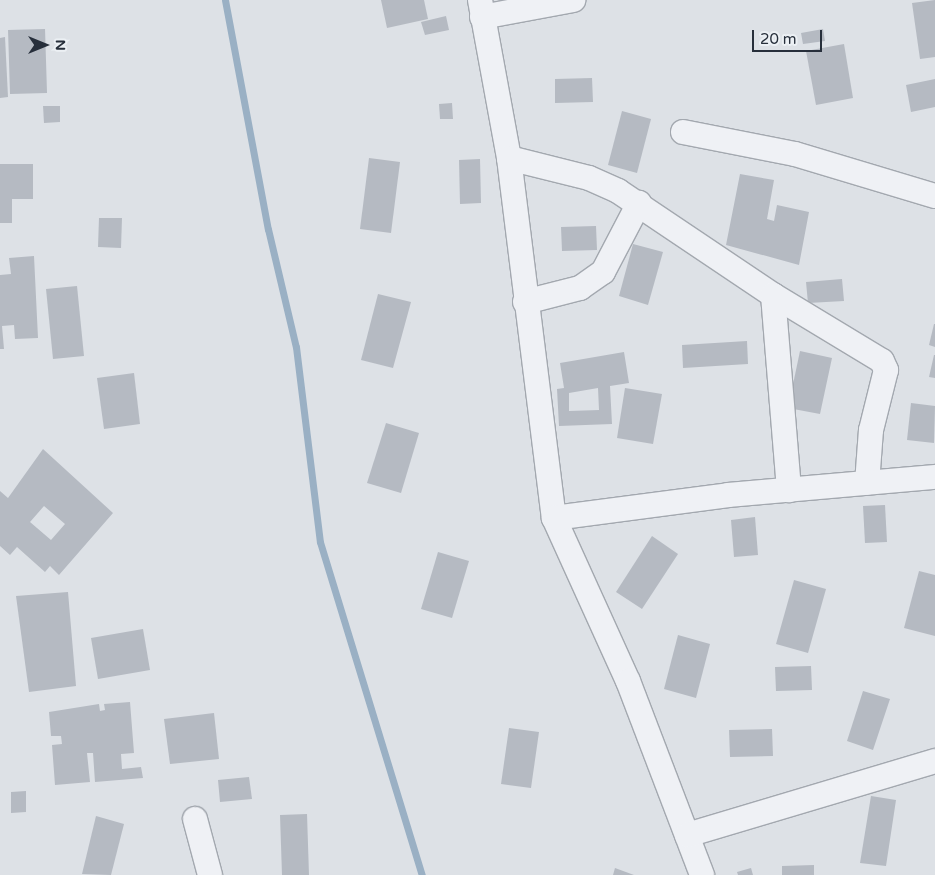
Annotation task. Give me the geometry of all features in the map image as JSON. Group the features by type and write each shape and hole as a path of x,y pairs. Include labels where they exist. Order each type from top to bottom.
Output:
{"street":[{"path":"573,0 481,9 509,158 525,302 554,518 628,681 702,875"},
{"path":"684,132 795,154 935,196"},
{"path":"509,158 589,178 639,204 773,295 882,360 886,370 870,430 867,483"},
{"path":"525,302 580,288 603,272 639,204"},
{"path":"773,295 788,490"},
{"path":"554,518 788,490 935,477"},
{"path":"687,835 935,761"},
{"path":"195,818 210,875"}],"building":[{"path":"381,0 424,0 428,19 387,28"},
{"path":"935,0 935,57 920,59 912,3"},
{"path":"446,16 449,30 425,35 421,22"},
{"path":"45,29 47,93 10,94 8,30"},
{"path":"823,29 825,41 803,44 801,33"},
{"path":"5,37 8,97 0,98 0,38"},
{"path":"844,44 853,98 816,105 806,51"},
{"path":"592,78 593,102 555,103 555,79"},
{"path":"935,79 935,107 911,112 906,85"},
{"path":"452,103 453,119 440,119 439,104"},
{"path":"43,106 60,106 60,122 44,123"},
{"path":"622,111 651,119 637,173 608,165"},
{"path":"369,158 400,162 391,233 360,229"},
{"path":"480,159 481,203 460,204 459,160"},
{"path":"0,164 33,164 33,199 12,199 12,223 0,223"},
{"path":"740,174 774,180 767,219 774,221 777,205 809,212 799,265 726,245"},
{"path":"99,218 122,218 121,248 98,247"},
{"path":"596,226 597,250 562,251 561,227"},
{"path":"633,244 663,252 648,305 619,296"},
{"path":"34,256 38,338 15,339 14,325 2,326 4,349 0,349 0,275 11,274 9,258"},
{"path":"842,279 844,301 808,303 806,282"},
{"path":"77,286 84,356 53,359 46,289"},
{"path":"378,294 411,302 393,368 361,360"},
{"path":"935,324 935,347 929,345"},
{"path":"747,341 748,364 683,368 682,345"},
{"path":"800,351 832,358 820,414 788,408"},
{"path":"624,352 629,383 610,386 612,424 559,426 557,389 564,388 560,363","holes":["598,388 599,410 569,411 569,393"]},
{"path":"935,355 935,378 929,377"},
{"path":"134,373 140,424 104,429 97,378"},
{"path":"625,388 662,394 653,444 617,438"},
{"path":"911,403 935,406 934,443 907,440"},
{"path":"386,423 419,433 401,493 367,483"},
{"path":"43,449 113,513 59,575 50,566 45,572 17,547 10,555 0,546 0,491 8,498","holes":["44,506 65,524 51,540 30,522"]},
{"path":"885,505 887,542 865,543 863,506"},
{"path":"755,517 758,555 734,557 731,520"},
{"path":"652,536 678,554 642,609 616,592"},
{"path":"438,552 469,561 452,618 421,609"},
{"path":"919,571 935,575 935,636 904,628"},
{"path":"794,580 826,589 808,653 776,644"},
{"path":"68,592 76,686 29,692 16,596"},
{"path":"143,629 150,670 98,679 91,638"},
{"path":"678,635 710,644 696,698 664,689"},
{"path":"811,666 812,690 776,691 775,667"},
{"path":"863,691 890,699 873,750 847,741"},
{"path":"130,702 134,753 121,754 122,769 141,767 143,778 95,782 93,753 87,753 90,782 55,785 52,745 62,744 61,736 51,736 49,712 99,704 100,711 105,710 104,704"},
{"path":"214,713 219,759 170,764 164,719"},
{"path":"509,728 539,732 531,788 501,784"},
{"path":"772,729 773,756 730,757 729,730"},
{"path":"249,777 252,799 220,802 218,780"},
{"path":"26,791 26,812 11,813 11,792"},
{"path":"871,796 896,800 886,866 860,863"},
{"path":"307,814 309,875 282,875 280,815"},
{"path":"96,816 124,824 111,875 82,874"},
{"path":"814,865 814,875 782,875 782,866"},
{"path":"615,868 634,875 613,875"},
{"path":"751,868 753,875 738,875 737,872"}],"waterway":[{"path":"225,0 268,229 296,347 320,542 422,875"}]}
